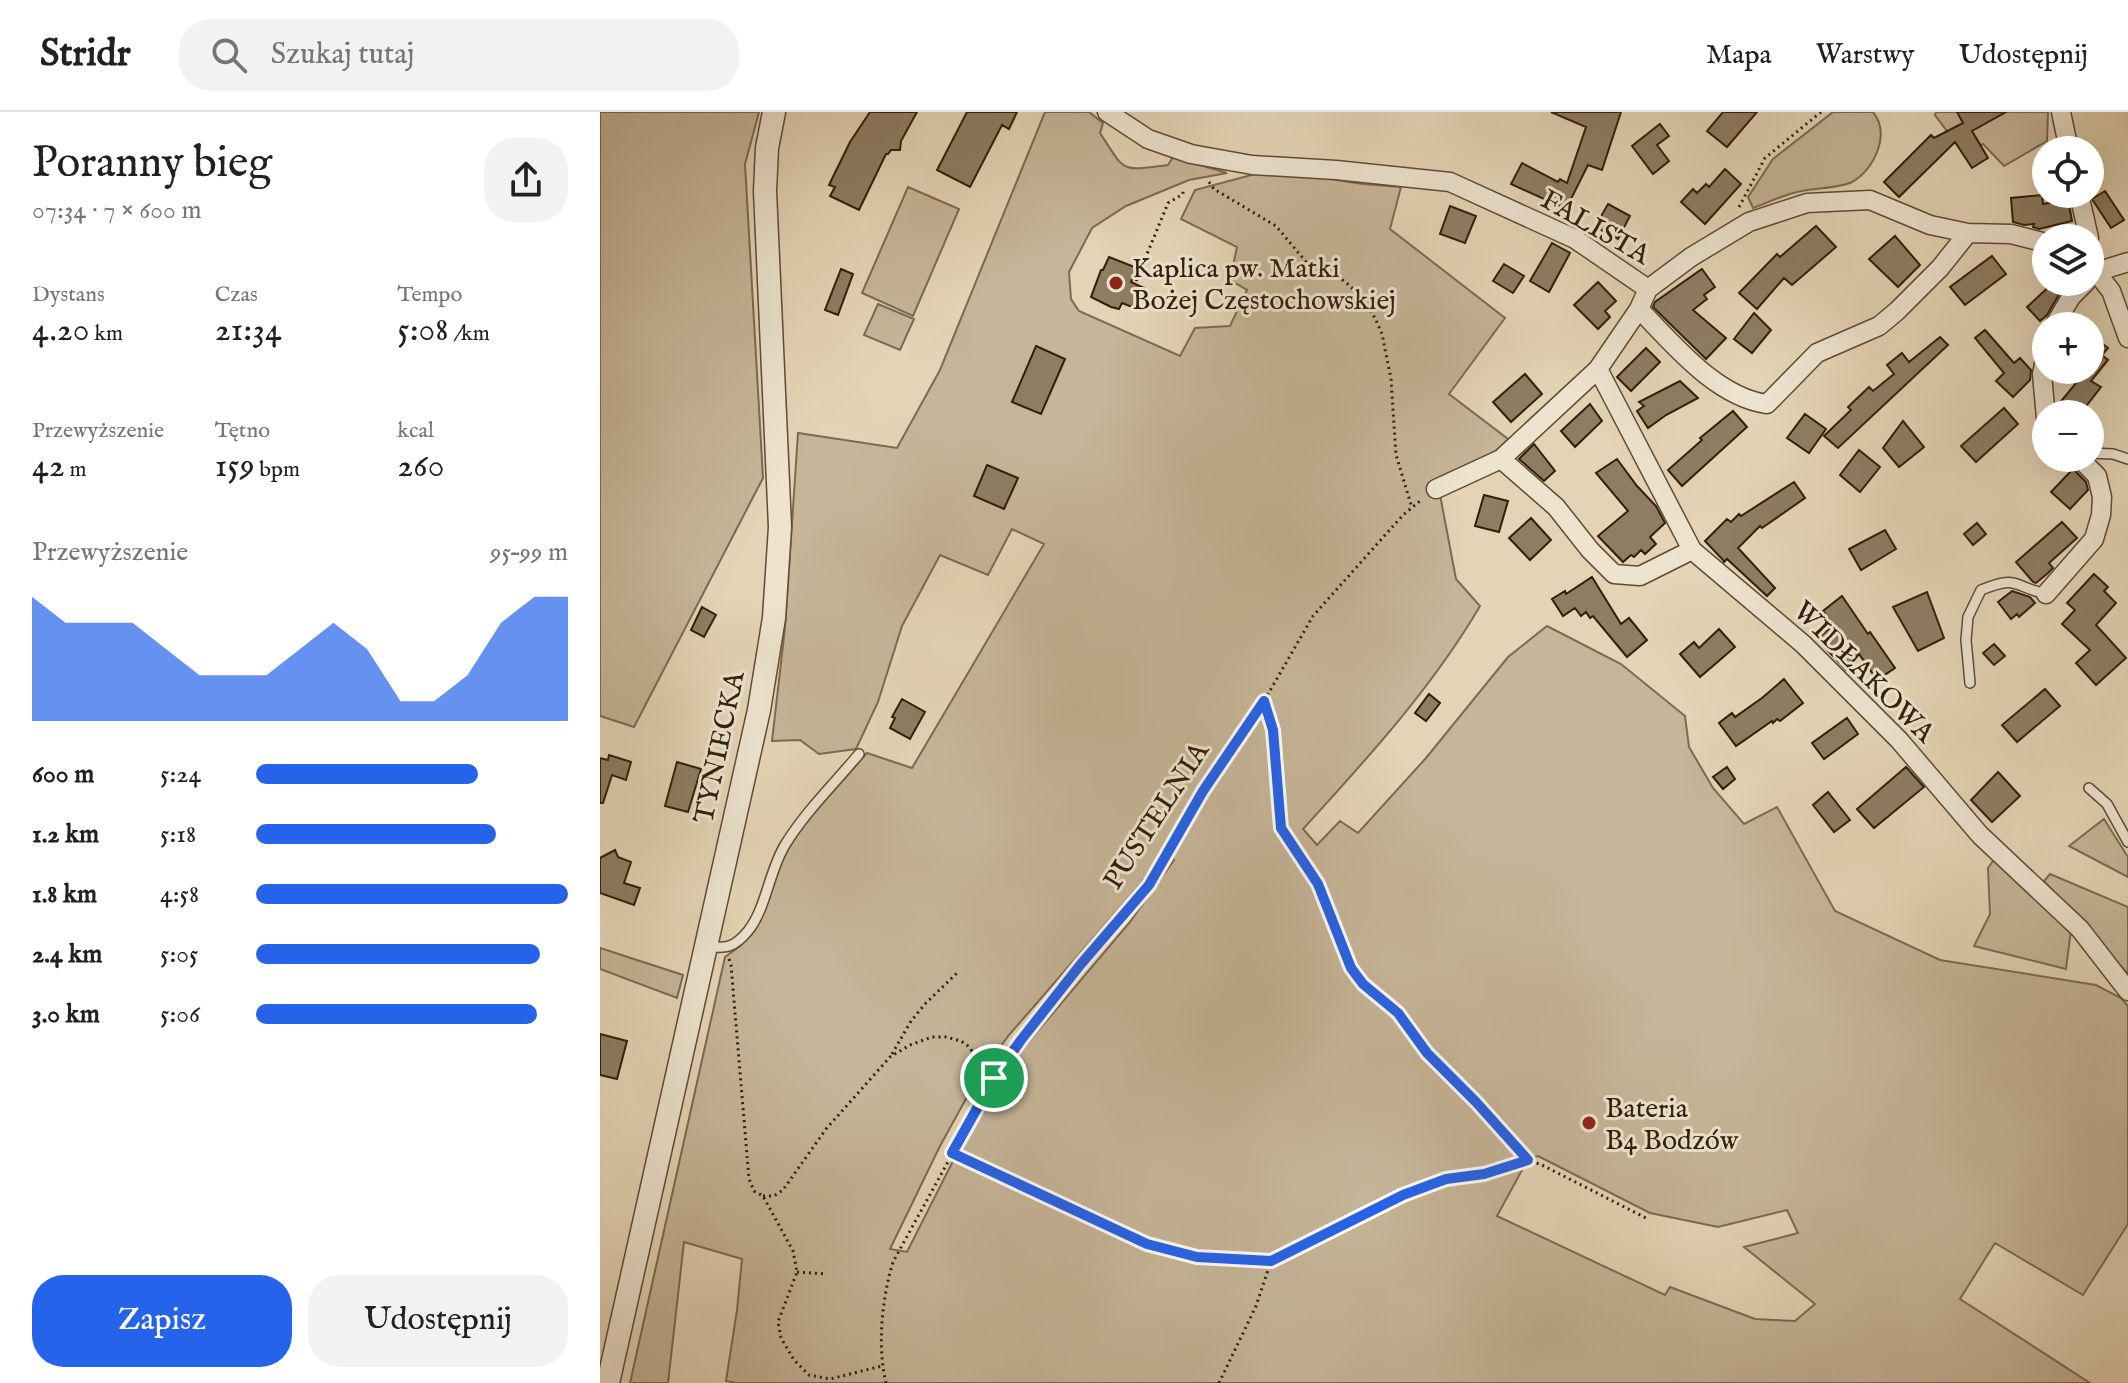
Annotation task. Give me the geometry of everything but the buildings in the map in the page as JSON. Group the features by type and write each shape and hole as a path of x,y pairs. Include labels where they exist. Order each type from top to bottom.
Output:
{"street":[{"name":"TYNIECKA","path":"608,1383 715,947 774,618 780,527 765,191 767,148 774,112"},
{"name":"FALISTA","path":"1107,112 1148,139 1191,154 1252,165 1450,182 1575,239 1648,289 1691,257 1749,222 1807,203 1870,200 1930,225 1968,233 2011,234 2032,239"},
{"path":"2061,112 2066,136"},
{"path":"1639,309 1699,371 1750,402 1767,404 1817,353 1879,326 1897,311 1940,268 1968,233"},
{"path":"2104,270 2128,262"},
{"path":"2104,285 2111,291 2128,338"},
{"path":"1436,489 1501,459 1598,369 1639,309 1648,289"},
{"name":"WIDŁAKOWA","path":"1598,369 1692,550 1803,644 1899,740 1980,835 2080,929 2128,991"},
{"path":"1501,459 1556,507 1590,550 1614,574 1640,576 1692,550"},
{"path":"2046,594 2094,539 2102,497 2097,476 2093,472"}],"lane":[{"path":"2104,454 2128,459"},
{"path":"1970,683 1966,640 1968,617 1981,590 2005,581 2046,594"},
{"path":"715,947 737,941 749,930 784,846 859,754"},
{"path":"2089,788 2107,804 2128,842"}],"path":[{"path":"1722,239 1765,158 1821,112"},
{"path":"1209,182 1214,189 1276,226 1307,263 1349,285 1375,318 1382,334 1391,379 1396,455 1412,508"},
{"path":"1136,281 1168,203 1183,194 1183,188"},
{"name":"PUSTELNIA","path":"886,1383 882,1366 884,1290 893,1262 994,1078 1081,964 1149,885 1203,791 1264,701 1313,616 1403,515 1436,489"},
{"path":"1264,701 1273,730 1281,828 1318,884 1351,968 1363,984 1398,1013 1427,1053 1528,1160 1648,1219"},
{"path":"715,947 731,965 749,1179 754,1191 763,1196 774,1196 783,1190 826,1129 890,1057 911,1021 957,973"},
{"path":"890,1057 932,1037 946,1037 968,1046 994,1078"},
{"path":"952,1153 1147,1244 1197,1257 1271,1261 1403,1195 1446,1179 1484,1174 1528,1160"},
{"path":"763,1196 793,1251 797,1272 778,1322 781,1338 794,1360 809,1375 830,1379 882,1366"},
{"path":"1219,1383 1256,1306 1271,1261"},
{"path":"797,1272 827,1274"}],"shaded area":[{"path":"600,112 759,112 745,164 763,478 634,727 600,716"},
{"path":"1045,112 1089,112 1103,123 1100,133 1115,156 1126,166 1168,165 1173,157 1227,173 1189,180 1126,206 1092,228 1069,272 1071,299 1079,311 1180,356 1195,328 1230,326 1247,290 1230,280 1237,247 1181,219 1195,190 1255,174 1401,187 1390,229 1505,318 1449,394 1508,439 1499,450 1437,479 1456,579 1480,606 1420,694 1303,829 1317,845 1340,821 1358,833 1426,758 1508,657 1547,626 1621,664 1685,716 1689,747 1713,788 1744,824 1777,807 1835,911 1940,960 2096,985 2121,998 2128,1006 2128,1224 2083,1295 1995,1243 1960,1299 2090,1383 736,1383 726,1381 742,1259 684,1242 668,1383 630,1383 725,957 753,931 787,848 867,753 912,768 1044,544 1012,529 988,575 940,555 902,626 878,702 856,749 819,754 800,740 772,741 785,628 798,433 897,448 940,370","holes":["1165,849 1174,860 1130,922 998,1082 907,1252 890,1249 940,1146 978,1077 1009,1035 1142,882","1538,1156 1650,1213 1718,1227 1787,1210 1798,1233 1744,1247 1815,1304 1795,1321 1755,1319 1670,1287 1665,1295 1497,1216 1528,1159"]},
{"path":"1833,112 1873,112 1878,121 1880,141 1867,169 1847,184 1796,192 1753,208 1748,197 1773,159"},
{"path":"1936,112 2048,112 2047,136 2032,136 2032,150 2004,166 1983,144 1964,154 1935,115"},
{"path":"908,187 959,209 913,316 862,293"},
{"path":"878,304 914,319 900,350 864,335"},
{"path":"2104,819 2128,857 2128,877 2069,846"},
{"path":"1995,858 2071,930 2066,969 1974,946 1990,914 1988,868"},
{"path":"2050,874 2128,907 2128,974 2044,881"},
{"path":"600,948 683,975 677,998 600,969"}],"place":[{"name":"Kaplica pw. Matki Bożej Częstochowskiej","path":"1116,283"},
{"name":"Bateria B4 Bodzów","path":"1589,1123"}],"route":[{"path":"1264,701 1273,730 1281,828 1318,884 1351,968 1363,984 1398,1013 1427,1053 1528,1160 1484,1174 1446,1179 1403,1195 1271,1261 1197,1257 1147,1244 952,1153 994,1078 1081,964 1149,885 1203,791 1264,701"}]}
